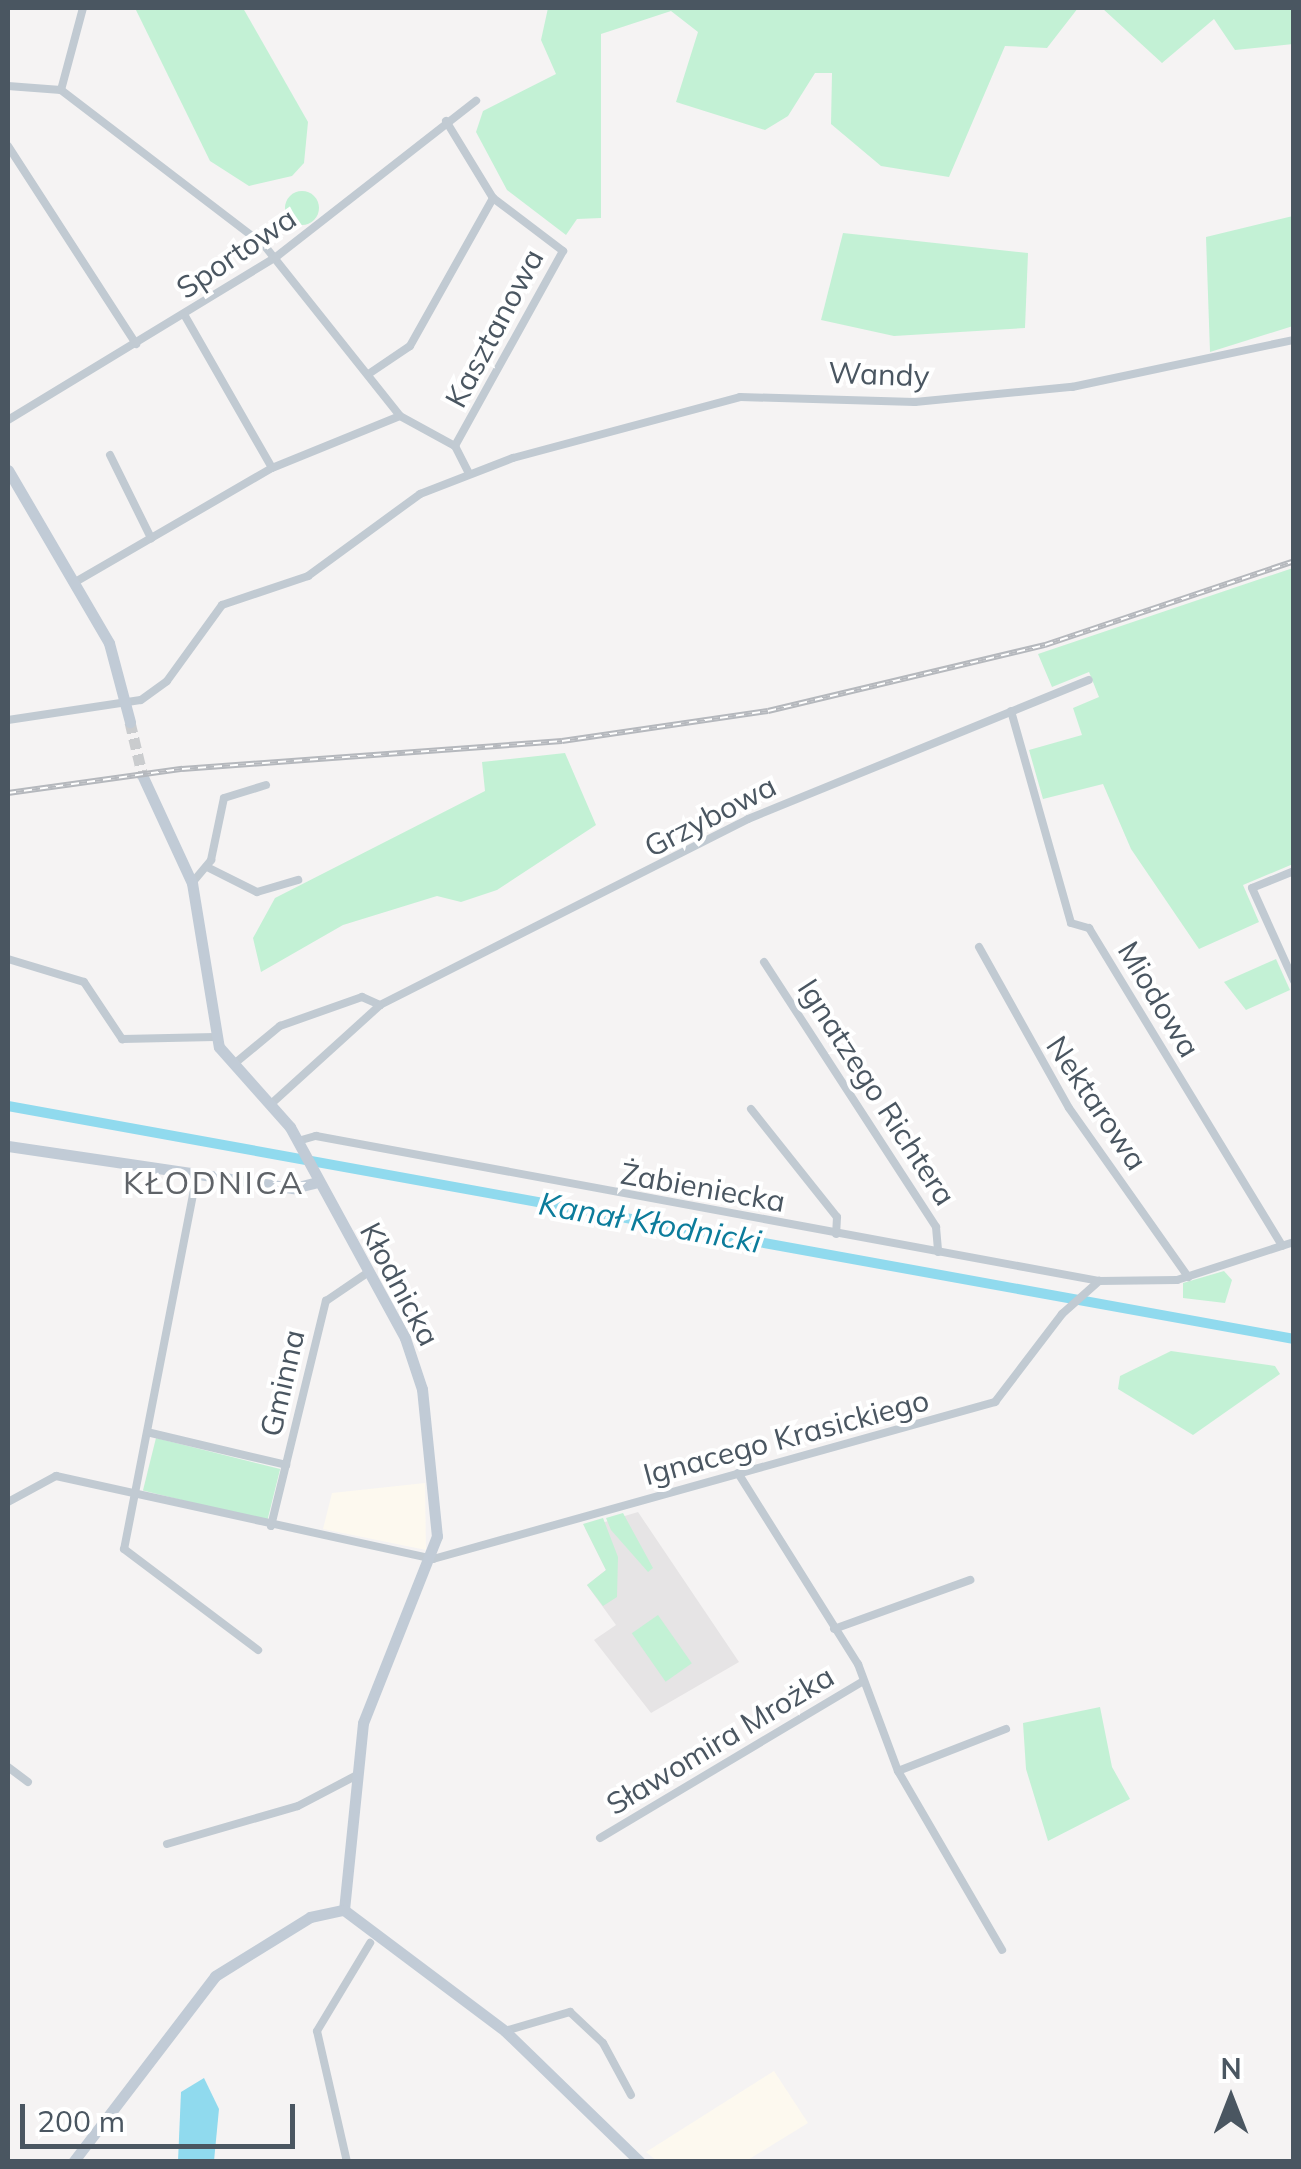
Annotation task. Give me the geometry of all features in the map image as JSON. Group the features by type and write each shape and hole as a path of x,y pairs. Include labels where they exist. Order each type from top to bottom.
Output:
{"main road":[{"path":"8,470 77,580 130,722"},
{"name":"Kłodnicka","path":"143,777 192,883 215,1037 234,1064 272,1104 299,1144 419,1373 433,1559 373,1690 357,1775 344,1910"},
{"path":"8,1146 294,1188 318,1182"},
{"path":"74,2162 215,1976 310,1917 344,1910 505,2032 640,2162"}],"street":[{"path":"61,90 84,8"},
{"path":"8,86 61,90 276,256 400,416 456,446"},
{"name":"Sportowa","path":"8,420 185,316 276,256 476,101"},
{"name":"Kasztanowa","path":"446,121 493,198 563,251 456,446 468,472"},
{"path":"8,146 136,344"},
{"path":"370,373 410,346 493,198"},
{"path":"185,316 272,468"},
{"name":"Wandy","path":"468,472 740,397 915,402 1072,387 1294,340"},
{"path":"77,580 272,468 400,416"},
{"path":"110,454 151,538"},
{"path":"8,720 125,703 167,680 222,605 308,576 420,494 468,472"},
{"name":"Grzybowa","path":"272,1104 380,1005 748,819 1089,680"},
{"name":"Miodowa","path":"1011,712 1071,923 1090,928 1282,1246"},
{"path":"192,883 207,867 224,798 266,785"},
{"path":"207,867 257,892 298,880"},
{"path":"1294,871 1252,888 1294,981"},
{"name":"Nektarowa","path":"979,948 1069,1108 1188,1278"},
{"path":"8,958 84,982 122,1039 215,1037"},
{"name":"Ignatzego Richtera","path":"764,962 936,1227 938,1252"},
{"name":"Grzybowa","path":"234,1064 280,1026 362,997 380,1005"},
{"path":"751,1109 837,1217 836,1234"},
{"name":"Żabieniecka","path":"299,1144 316,1136 1100,1282"},
{"path":"198,1174 151,1432 124,1549 136,1564 258,1650"},
{"path":"1100,1282 1188,1278 1294,1242"},
{"name":"Gminna","path":"271,1526 326,1300 367,1273"},
{"name":"Ignacego Krasickiego","path":"433,1559 995,1402 1062,1314 1088,1288 1100,1282"},
{"path":"151,1432 286,1464"},
{"path":"738,1473 834,1629 862,1682 898,1771 1002,1950"},
{"path":"8,1502 56,1476 433,1559"},
{"path":"834,1629 970,1580"},
{"name":"Sławomira Mrożka","path":"600,1838 862,1682"},
{"path":"898,1771 1006,1729"},
{"path":"8,1766 28,1782"},
{"path":"167,1844 298,1806 357,1775"},
{"path":"347,2162 317,2031 370,1944"},
{"path":"505,2032 570,2012 603,2043 631,2096"}],"shaded area":[{"path":"425,1483 426,1550 323,1529 332,1493"},
{"path":"638,1512 739,1662 651,1713 594,1640 616,1625 587,1585 606,1570 585,1528"},
{"path":"774,2071 808,2123 746,2161 657,2161 646,2152"}],"green space":[{"path":"135,8 243,8 308,122 304,163 292,176 249,186 210,161"},
{"path":"548,8 1078,8 1047,48 1005,46 949,177 881,166 831,124 832,73 815,73 788,116 765,130 676,102 698,32 671,11 601,34 601,218 577,219 566,235 507,190 476,132 483,111 556,74 541,40"},
{"path":"1102,8 1293,8 1293,44 1235,50 1214,19 1162,63"},
{"path":"302,191 314,196 319,208 314,220 302,225 290,220 285,208 290,196"},
{"path":"1293,216 1293,326 1210,352 1206,237"},
{"path":"843,233 1028,253 1025,328 894,336 821,320"},
{"path":"1293,568 1293,864 1243,885 1259,922 1199,949 1131,849 1103,784 1043,799 1029,750 1082,735 1073,708 1099,697 1089,672 1052,687 1038,654"},
{"path":"565,753 596,825 497,890 461,902 437,896 343,925 261,972 253,938 275,898 485,791 482,762"},
{"path":"1276,959 1290,990 1246,1010 1224,982"},
{"path":"1224,1271 1232,1280 1225,1303 1183,1298 1183,1283"},
{"path":"1171,1351 1275,1366 1280,1374 1193,1435 1118,1389 1120,1376"},
{"path":"156,1438 280,1469 267,1521 143,1490"},
{"path":"623,1513 653,1568 648,1572 611,1530 606,1518"},
{"path":"603,1518 618,1557 617,1597 603,1606 587,1585 606,1570 583,1524"},
{"path":"658,1615 692,1663 666,1682 632,1633"},
{"path":"1100,1707 1112,1767 1130,1799 1048,1841 1026,1769 1023,1723"}],"water":[{"path":"204,2078 219,2109 214,2161 178,2161 181,2092"}],"waterway":[{"name":"Kanał Kłodnicki","path":"8,1106 1294,1339"}],"tunnel":[{"path":"130,722 143,777"}],"railway":[{"path":"8,793 182,769 562,741 768,711 1045,645 1294,561"}],"district":[{"name":"KŁODNICA","path":"214,1182"}]}
